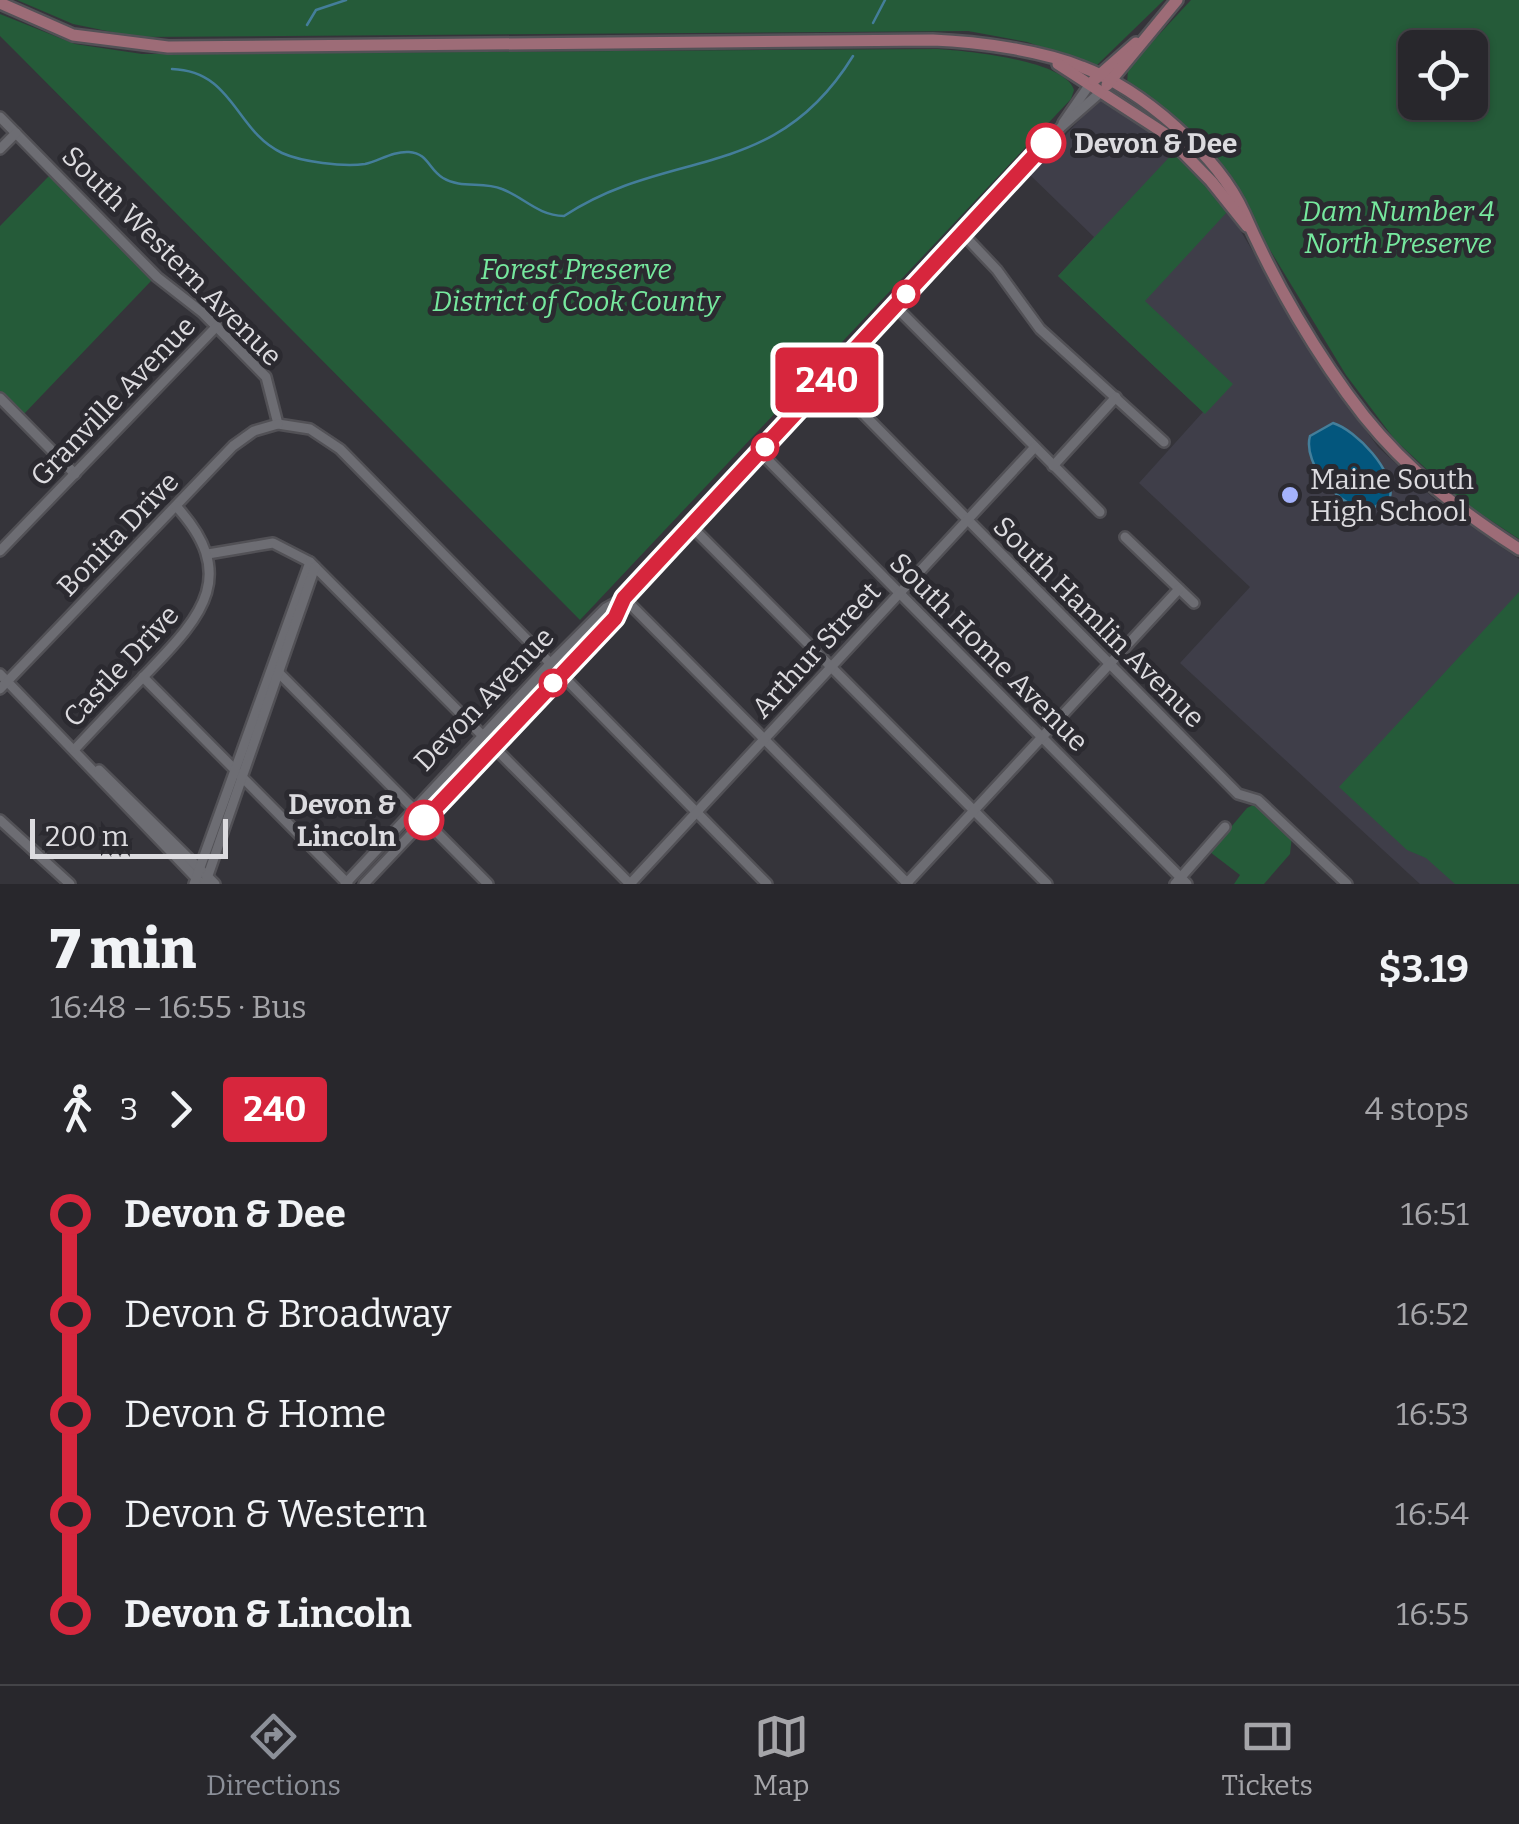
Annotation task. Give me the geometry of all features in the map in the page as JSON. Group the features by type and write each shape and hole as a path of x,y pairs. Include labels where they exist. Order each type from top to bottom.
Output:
{"main road":[{"name":"Devon Avenue","path":"1100,83 1178,0"},
{"path":"0,3 73,35 168,47 862,39 984,42 1055,61 1100,83 1170,138 1247,226 1346,392 1388,445 1458,509 1519,550"}],"street":[{"name":"Devon Avenue","path":"347,883 550,664 606,608 624,598 1100,83"},
{"name":"South Western Avenue","path":"0,117 157,277 216,326 270,383 278,424"},
{"path":"0,149 16,133"},
{"path":"962,234 997,270 1040,329 1164,442"},
{"path":"895,306 1100,512"},
{"name":"Granville Avenue","path":"0,552 216,326"},
{"name":"South Hamlin Avenue","path":"828,378 1238,794 1258,800 1347,884"},
{"path":"1053,466 1116,398"},
{"path":"2,403 74,474"},
{"path":"278,424 310,428 340,449 767,884"},
{"name":"Bonita Drive","path":"3,682 244,438 278,424"},
{"name":"Arthur Street","path":"630,884 1035,448"},
{"name":"South Home Avenue","path":"760,452 1181,882"},
{"path":"176,506 200,534 208,554 272,543 312,565 630,884"},
{"path":"691,526 1047,884"},
{"path":"1124,537 1194,604"},
{"name":"Castle Drive","path":"75,749 199,616 209,588 208,554"},
{"path":"203,880 234,768 270,664 312,565"},
{"path":"203,880 279,672 312,565"},
{"path":"624,598 907,884 1179,589"},
{"name":"Devon Avenue","path":"364,884 615,618 624,598"},
{"path":"270,664 488,884"},
{"path":"143,677 347,883"},
{"path":"3,682 90,764 114,780 203,880"},
{"path":"0,820 70,884"},
{"path":"1181,882 1225,826"}],"shaded area":[{"name":"Maine South High School","path":"1099,99 1109,99 1151,129 1230,213 1333,386 1378,447 1443,507 1519,559 1519,884 1420,884 1180,663 1250,587 1139,483 1203,412 1058,276 1094,237 1029,174"}],"green space":[{"path":"17,0 1164,0 1096,66 1027,42 968,31 136,37 73,24"},
{"name":"Dam Number 4 North Preserve","path":"1191,0 1519,0 1519,539 1461,501 1395,440 1346,375 1233,189 1127,85 1128,68"},
{"name":"Forest Preserve District of Cook County","path":"0,14 75,44 142,54 938,49 1035,64 1067,80 1074,90 1071,99 580,620 0,36"},
{"path":"1176,150 1228,211 1145,301 1233,384 1205,414 1058,276"},
{"path":"49,176 152,280 23,415 0,391 0,226"},
{"path":"1519,592 1519,884 1455,884 1426,858 1407,850 1339,787"},
{"path":"1257,803 1292,836 1290,854 1264,884 1234,884 1240,875 1210,852 1247,808"}],"water":[{"path":"1333,423 1363,443 1387,476 1390,497 1370,510 1336,494 1312,459 1310,436"}],"waterway":[{"path":"307,25 316,10 346,0"},
{"path":"873,23 885,0"},
{"path":"172,69 193,72 209,80 254,131 282,153 323,163 356,165 397,153 415,153 450,181 495,187 546,213 564,216 604,194 719,158 790,125 822,97 853,56"}],"bus line":[{"name":"240","path":"424,820 615,618 624,598 1046,143"}],"place":[{"name":"Devon & Dee","path":"1046,143"},
{"name":"Maine South High School","path":"1290,495"},
{"name":"Devon & Lincoln","path":"424,820"}]}
